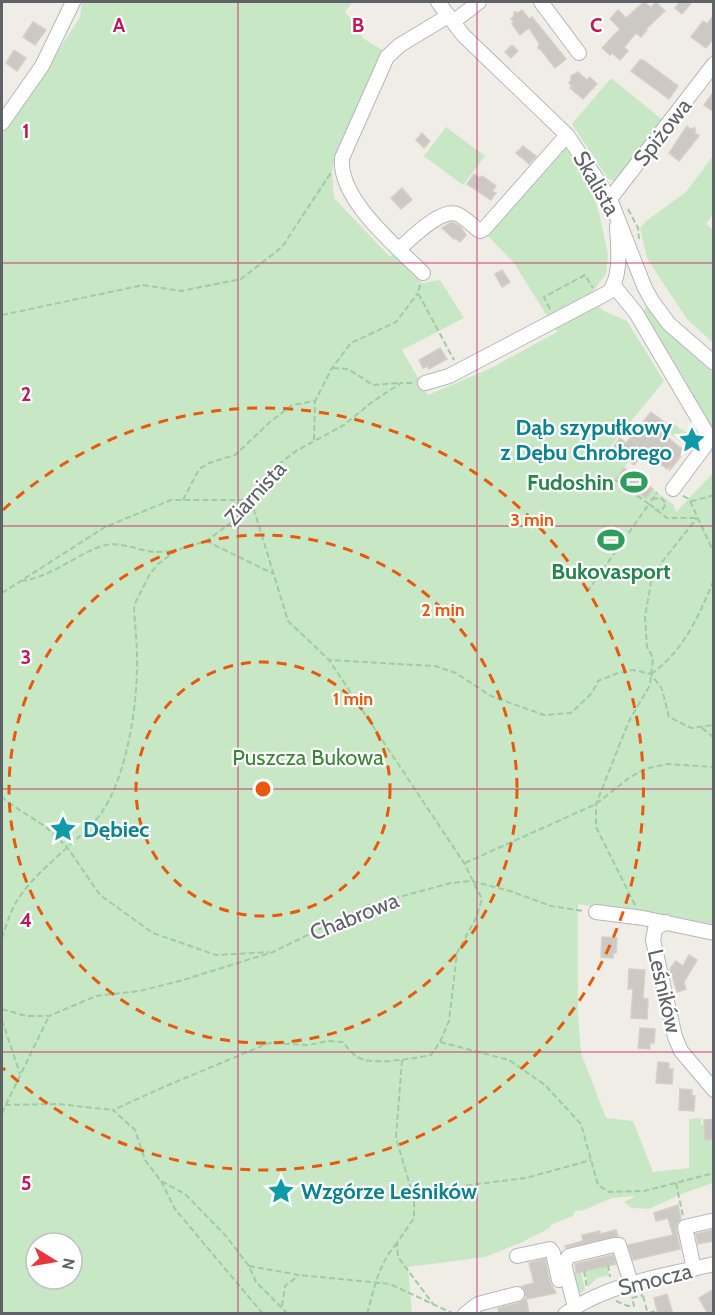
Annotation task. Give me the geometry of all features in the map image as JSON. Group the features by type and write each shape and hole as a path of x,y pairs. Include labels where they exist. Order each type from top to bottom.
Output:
{"street":[{"name":"Skalista","path":"438,2 463,35 567,135 613,195 644,286 652,301 669,324 714,363"},
{"path":"423,273 353,198 342,175 342,158 387,57 400,45 479,2"},
{"path":"542,2 579,53"},
{"path":"2,123 42,66 73,5"},
{"name":"Spiżowa","path":"613,195 714,64"},
{"path":"399,249 430,222 451,212 460,215 480,231 484,230 567,135"},
{"path":"425,383 437,381 460,370 609,292 614,286 618,237 613,195"},
{"path":"614,286 636,313 706,432 705,446 678,493"},
{"path":"596,912 666,922 714,933"},
{"name":"Leśników","path":"666,922 655,929 653,940 675,1037 681,1051 714,1090"},
{"path":"694,1269 685,1227 711,1221"},
{"path":"571,1310 564,1264 569,1256 619,1245 635,1282"},
{"path":"517,1256 542,1249 552,1251 563,1296 571,1310"},
{"name":"Smocza","path":"571,1310 600,1293 635,1282 713,1266"},
{"path":"465,1314 478,1304 517,1294"}],"path":[{"path":"2,315 143,285 181,291 241,279 282,247 342,158"},
{"path":"613,195 638,228 639,239"},
{"path":"314,441 315,401 332,368 351,343 396,322 418,293 423,273"},
{"path":"544,297 585,275"},
{"path":"418,293 460,370"},
{"path":"332,368 348,369 373,385 425,383"},
{"name":"Ziarnista","path":"2,938 16,903 41,873 99,816 116,786 134,707 137,659 134,608 150,574 158,564 177,550 207,541 243,514 270,471 296,451 344,425 400,383"},
{"path":"183,500 199,469 209,463 235,455 292,405 315,401"},
{"path":"615,480 655,510 670,518 697,518"},
{"path":"587,592 657,492"},
{"path":"678,493 690,501 698,501 714,495"},
{"path":"652,500 662,498 666,503 663,509 655,510"},
{"path":"2,592 105,527 171,500 251,500 288,621 329,660 464,863 482,899 476,918 457,953 449,1020 440,1042 431,1055 402,1060 374,1060 357,1058 343,1042 269,1043 113,1110 59,1104 5,1106"},
{"path":"690,501 714,553"},
{"path":"637,917 635,901 597,827 596,804 628,721 651,685 653,658 647,647 645,617 651,582 662,562 697,518"},
{"path":"207,541 274,574"},
{"path":"18,581 36,579 46,575 104,546 116,544 157,552 177,550"},
{"path":"651,674 663,665 685,639 714,579"},
{"path":"329,660 435,666 456,673 491,696 544,715 571,713 592,693 598,681 633,669 651,674 662,689 669,717 691,728 714,725"},
{"path":"702,727 714,738"},
{"path":"464,863 596,804 629,778 645,769 667,765 714,767"},
{"path":"2,795 6,801 46,827 67,847 100,895 153,933 216,955 273,952"},
{"name":"Chabrowa","path":"2,1009 26,1016 49,1016 96,996 165,986 273,952 369,905 451,883 471,881 510,891 526,899 551,906 596,912"},
{"path":"2,1113 49,1016"},
{"path":"2,1020 20,1075"},
{"path":"440,1042 509,1060 545,1085 581,1124 598,1185 609,1192 644,1191 714,1173"},
{"path":"367,1314 378,1271 386,1255 414,1218 414,1199 396,1138 402,1060"},
{"path":"113,1110 135,1130 145,1160 161,1181 175,1209 264,1314"},
{"path":"414,1199 469,1185 526,1178 591,1160"},
{"path":"161,1181 185,1194 226,1236 249,1266 256,1282 288,1314"},
{"path":"676,1183 685,1227"},
{"path":"397,1242 399,1257 433,1304"},
{"path":"249,1266 299,1275 390,1284 454,1314"},
{"path":"608,1266 611,1282"},
{"path":"584,1271 588,1291"},
{"path":"282,1306 285,1286 299,1275"},
{"path":"635,1282 648,1313 658,1310"}],"green space":[{"name":"Puszcza Bukowa","path":"82,2 353,2 345,11 364,39 386,52 374,68 336,153 332,172 334,198 389,256 398,255 422,283 440,280 464,318 402,350 428,395 489,369 557,332 514,263 485,233 564,146 587,178 599,212 608,255 606,274 591,294 602,310 627,321 664,381 609,448 610,454 607,458 614,463 620,455 629,461 624,468 674,505 676,512 713,473 713,932 661,919 578,904 578,1015 581,1053 606,1118 633,1121 653,1172 689,1168 689,1119 701,1118 705,1140 713,1140 713,1183 681,1194 649,1209 632,1208 624,1202 636,1196 612,1198 584,1210 575,1211 573,1216 550,1225 550,1228 485,1257 408,1267 412,1313 2,1314 2,133 12,122 80,17"},
{"path":"611,78 664,121 615,181 608,179 572,124"},
{"path":"446,127 485,156 463,185 424,156"},
{"path":"713,156 713,214 706,224 713,230 713,343 687,319 647,258 640,228 646,221 686,192"},
{"path":"647,306 676,340 713,373 713,428 707,424 683,377 643,312"},
{"path":"671,422 685,432 700,425 701,439 694,452 665,430"},
{"path":"607,1266 609,1275 597,1278 588,1287 585,1271"},
{"path":"581,1271 585,1290 576,1296 571,1274"}],"building":[{"path":"644,2 651,7 656,2 665,11 641,37 636,33 624,47 628,51 620,60 612,53 610,55 602,48 620,29 610,19 618,10 626,18"},
{"path":"680,2 692,2 682,14 675,8"},
{"path":"522,10 529,19 532,17 566,59 555,68 538,48 539,43 529,28 520,35 512,24 514,22 511,19 514,12 518,13"},
{"path":"714,15 714,38 706,48 691,37 703,21 707,24"},
{"path":"33,22 46,30 35,45 23,37"},
{"path":"512,45 518,51 511,58 505,52"},
{"path":"14,50 26,58 17,71 6,63"},
{"path":"640,60 678,86 669,99 631,71"},
{"path":"578,72 587,80 590,77 597,84 583,99 570,88 572,86 569,83 571,76"},
{"path":"714,91 714,112 704,105"},
{"path":"687,126 690,129 695,128 695,133 699,136 679,161 669,153"},
{"path":"422,133 430,141 424,148 416,140"},
{"path":"523,146 536,156 529,164 516,153"},
{"path":"474,174 480,178 482,176 496,186 492,191 496,193 491,200 467,184"},
{"path":"402,188 412,200 401,209 391,198"},
{"path":"451,222 460,226 466,235 460,242 442,228"},
{"path":"502,270 510,282 502,287 495,274"},
{"path":"440,348 447,359 429,369 428,366 423,368 419,360"},
{"path":"651,412 668,425 662,433 685,451 669,471 671,463 667,469 645,452 634,465 614,446 620,438 626,443"},
{"path":"624,468 653,489 646,498 616,479"},
{"path":"602,937 617,938 616,953 613,953 613,958 601,957"},
{"path":"689,955 697,960 684,982 686,989 677,992 670,969 676,961 683,966"},
{"path":"629,969 645,970 643,998 648,999 647,1019 631,1018 633,989 628,989"},
{"path":"640,1028 655,1029 654,1043 650,1043 650,1049 638,1048"},
{"path":"658,1062 669,1063 669,1069 673,1069 672,1084 656,1083"},
{"path":"680,1089 692,1090 692,1096 695,1096 694,1111 679,1110"},
{"path":"714,1119 714,1140 705,1140 704,1120"},
{"path":"678,1205 681,1219 676,1228 680,1249 633,1260 628,1245 673,1235 668,1218 656,1221 654,1213"},
{"path":"616,1230 618,1236 566,1248 565,1246 583,1241 582,1235"},
{"path":"714,1230 714,1241 698,1244 696,1234"},
{"path":"613,1255 616,1264 576,1273 575,1264"},
{"path":"545,1259 550,1282 556,1293 527,1299 522,1286 534,1283 529,1263"},
{"path":"714,1289 714,1314 708,1314 699,1298"},
{"path":"667,1294 673,1314 658,1314 654,1298"},
{"path":"526,1298 529,1314 499,1314 498,1308 519,1303"}],"place":[{"name":"Dąb szypułkowy z Dębu Chrobrego","path":"692,440"},
{"name":"Fudoshin","path":"634,482"},
{"name":"Bukovasport","path":"611,540"},
{"name":"Dębiec","path":"63,829"},
{"name":"Wzgórze Leśników","path":"281,1191"}]}
